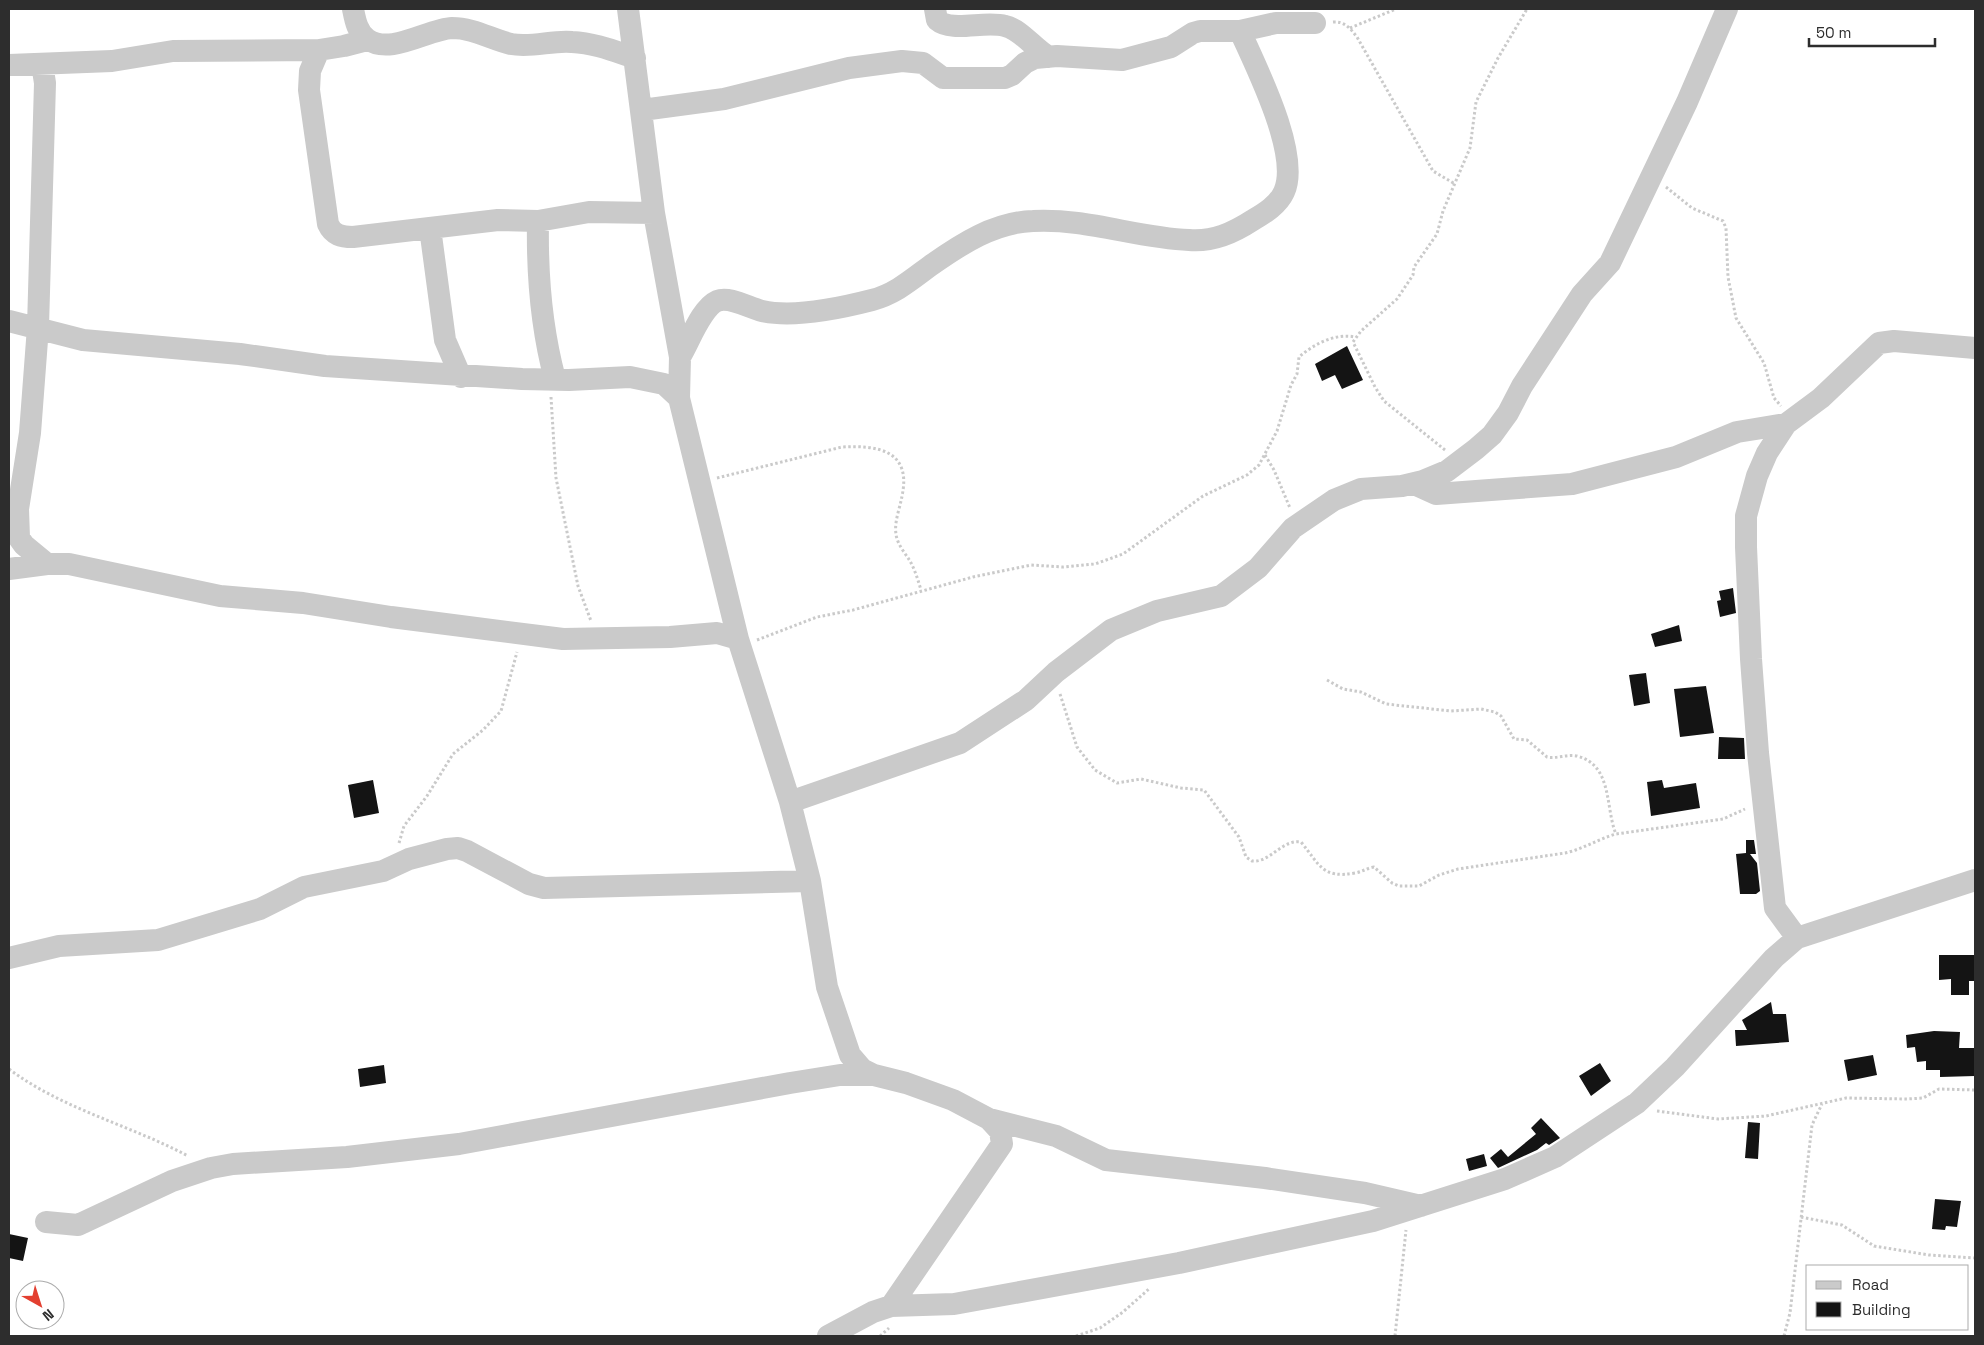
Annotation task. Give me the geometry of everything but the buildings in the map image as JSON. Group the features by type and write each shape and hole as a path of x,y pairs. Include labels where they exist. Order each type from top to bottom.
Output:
{"street":[{"path":"353,9 356,25 367,40"},
{"path":"628,9 654,213 680,357 679,398 738,639 790,802 810,881 827,987 850,1055 862,1068 874,1075"},
{"path":"935,9 937,20 946,26 988,24 1004,25 1015,29 1032,46 1049,57"},
{"path":"790,802 960,742 1026,700 1056,672 1098,638 1129,621 1179,605 1221,596 1258,568 1294,528 1334,500 1361,489 1414,484 1447,471 1492,435 1582,294 1610,263 1687,102 1727,9"},
{"path":"642,110 724,99 849,68 902,62 923,63 943,78 1005,78 1012,75 1030,60 1049,57 1122,60 1171,47 1193,33 1210,30 1240,31 1276,23 1315,23"},
{"path":"9,65 112,61 173,51 319,50 367,40 382,44 399,43 451,28 473,30 512,44 534,45 570,42 595,44 635,58"},
{"path":"680,357 701,317 710,306 718,301 728,300 764,311 785,314 870,300 889,295 951,252 986,232 1008,223 1035,220 1087,225 1190,240 1209,240 1233,233 1277,204 1284,192 1288,178 1276,110 1240,31"},
{"path":"319,50 310,71 309,90 328,224 332,232 346,237 498,220 538,222 589,212 654,213"},
{"path":"42,64 45,83 38,327 30,433 18,508 19,538 24,545 47,564"},
{"path":"538,222 541,308 545,344 552,379"},
{"path":"430,228 445,340 462,377"},
{"path":"9,321 83,340 231,353 326,366 462,377 552,379 630,377 648,379 664,384 679,398"},
{"path":"1797,938 1775,908 1765,803 1758,754 1750,659 1746,516 1757,476 1767,453 1790,420 1821,398 1879,343 1894,341 1975,348"},
{"path":"1414,484 1436,494 1572,484 1676,458 1737,432 1790,420"},
{"path":"9,569 47,564 68,564 220,596 303,603 563,640 598,640 717,633 738,639"},
{"path":"9,958 59,946 158,940 260,909 304,887 355,878 395,866 409,859 458,848 529,884 544,888 810,881"},
{"path":"828,1336 873,1312 891,1306 954,1304 1054,1287 1373,1221 1505,1179 1555,1157 1637,1103 1675,1067 1774,958 1797,938 1975,880"},
{"path":"46,1222 78,1226 172,1181 210,1168 233,1164 347,1157 460,1144 840,1075 874,1075 906,1083 953,1100 989,1119 1056,1136 1106,1160 1265,1178 1366,1193 1420,1207"},
{"path":"891,1306 1002,1144 1000,1132 989,1119"}],"path":[{"path":"1350,28 1396,9"},
{"path":"1460,462 1384,400 1358,355 1353,342 1354,337 1397,299 1407,284 1414,267 1437,234 1443,211 1470,148 1476,102 1498,58 1527,9"},
{"path":"1315,23 1319,25 1336,21 1350,28 1433,171 1455,184"},
{"path":"1651,177 1674,192 1692,208 1724,221 1728,277 1736,318 1764,363 1774,398 1790,420"},
{"path":"738,639 748,643 818,617 853,610 921,590 1012,568 1031,565 1071,566 1110,560 1151,536 1203,496 1247,475 1265,455 1277,431 1291,385 1297,374 1299,357 1331,338 1342,335 1354,337"},
{"path":"552,379 556,478 578,586 598,640"},
{"path":"700,482 842,447 863,446 890,453 899,462 904,481 895,533 898,543 916,572 921,590"},
{"path":"1265,455 1274,470 1291,510 1294,528"},
{"path":"395,866 404,826 427,796 453,754 483,730 501,711 523,634"},
{"path":"1056,672 1062,700 1077,748 1095,770 1117,783 1141,779 1182,788 1204,790 1239,837 1246,857 1252,861 1264,860 1295,841 1301,842 1323,870 1332,875 1358,873 1374,867 1392,883 1399,886 1419,886 1448,871 1580,850 1602,838 1616,834 1723,820 1748,807 1765,803"},
{"path":"1327,680 1343,688 1361,692 1386,704 1451,711 1481,709 1495,712 1501,716 1514,739 1527,740 1547,757 1576,756 1588,760 1602,776 1616,834"},
{"path":"9,1069 34,1086 141,1133 210,1168"},
{"path":"1637,1103 1660,1112 1718,1119 1766,1116 1861,1098 1923,1098 1939,1089 1947,1088 1975,1090"},
{"path":"1784,1336 1790,1313 1812,1125 1822,1104"},
{"path":"1395,1336 1404,1237 1420,1207"},
{"path":"1801,1217 1842,1225 1874,1246 1975,1258"},
{"path":"1076,1336 1100,1328 1123,1312 1151,1288"}]}
